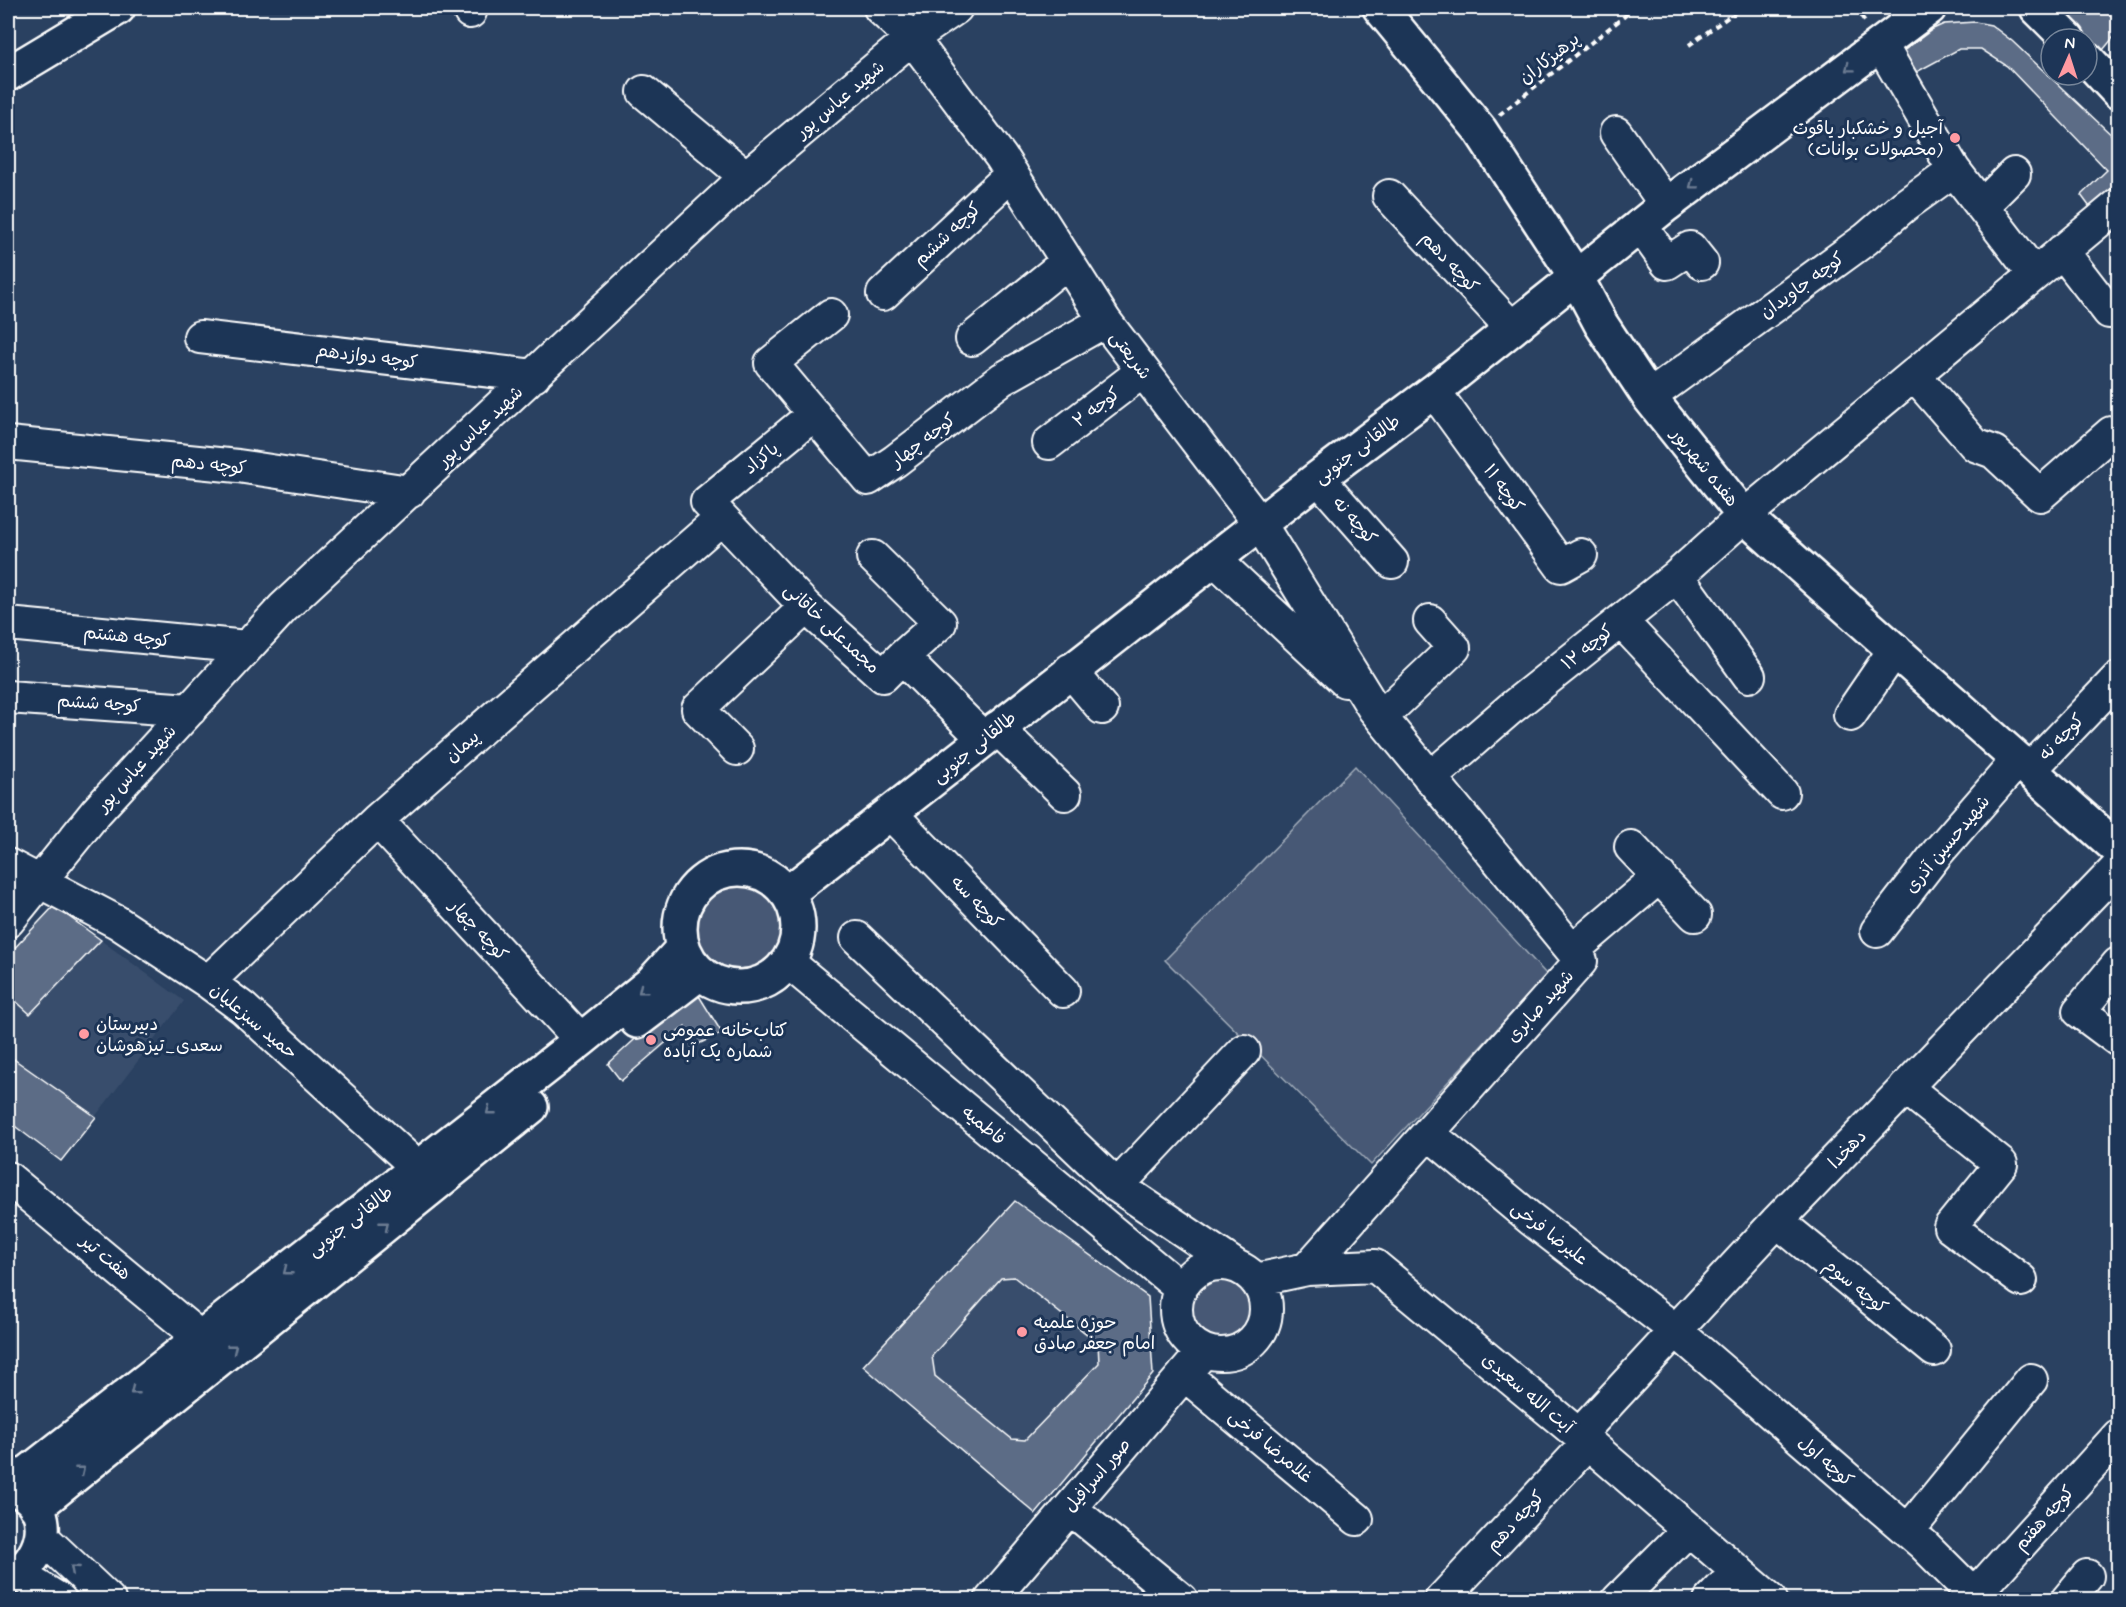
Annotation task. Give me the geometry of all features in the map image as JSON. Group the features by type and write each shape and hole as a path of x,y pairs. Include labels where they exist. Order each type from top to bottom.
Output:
{"main road":[{"name":"هفده شهریور","path":"1380,8 1480,130 1576,277 1601,324 1649,397 1744,516 2118,849"},
{"name":"طالقانی جنوبی","path":"788,893 1070,670 1434,391 1640,225 1929,8"},
{"path":"2037,8 2056,27"},
{"path":"8,75 111,10"},
{"path":"2099,72 2118,92"},
{"path":"738,868 757,871 774,879 788,893 796,909 799,927 796,946 788,962 774,976 756,985 737,987 717,983 692,960 680,930 682,911 697,887 720,871 738,868"},
{"name":"طالقانی جنوبی","path":"9,1486 202,1339 651,983 692,960"},
{"name":"طالقانی جنوبی","path":"39,1522 664,999 692,960"},
{"path":"9,1486 25,1494 39,1522 34,1558 13,1576"}],"street":[{"name":"شریعتی","path":"880,8 912,38 1012,174 1105,321 1260,524 1378,713"},
{"name":"شهید عباس پور","path":"8,921 96,812 283,608 746,177 912,38 956,8"},
{"path":"1881,45 1954,170 2034,274"},
{"path":"644,92 746,177"},
{"path":"1616,133 1666,205"},
{"name":"کوچه جاویدان","path":"1649,397 1866,239 1904,206 1954,170"},
{"name":"کوچه ششم","path":"883,294 1012,174"},
{"path":"1982,206 2014,174"},
{"name":"کوچه دهم","path":"1389,196 1512,328"},
{"name":"کوچه ۱۲","path":"1430,778 1511,708 1677,576 1744,516 2118,205"},
{"path":"1640,225 1667,263 1690,248 1702,262"},
{"path":"2062,250 2109,312"},
{"path":"972,339 1067,262"},
{"name":"کوجه چهار","path":"831,315 771,363 868,478 895,461 1002,379 1105,321"},
{"name":"کوچه دوازدهم","path":"200,337 534,376"},
{"name":"کوجه ۲","path":"1049,444 1143,371"},
{"path":"1914,375 1975,445 1994,452 2040,495 2112,433"},
{"name":"کوچه ۱۱","path":"1434,391 1561,566 1581,555"},
{"name":"پاکزاد","path":"715,510 814,414"},
{"name":"کوچه دهم","path":"8,443 238,466 409,492"},
{"name":"کوچه نه","path":"1318,478 1392,562"},
{"name":"مجمدعلی خاقانی","path":"715,510 806,607 883,676 902,657 1065,794"},
{"name":"پیمان","path":"208,982 377,820 715,510"},
{"path":"873,557 940,622 902,657"},
{"path":"1214,559 1378,713 1454,648 1430,621"},
{"path":"1677,576 1749,676"},
{"path":"737,749 698,709 806,607"},
{"path":"1621,621 1782,794"},
{"name":"کوچه هشتم","path":"8,624 247,647"},
{"path":"1850,715 1895,649"},
{"path":"1070,670 1102,708"},
{"name":"کوچه نه","path":"2024,765 2118,678"},
{"name":"کوجه ششم","path":"8,697 189,710"},
{"name":"شهید صابری","path":"1307,1269 1581,961 1378,713"},
{"name":"شهیدحسین آذری","path":"1877,931 1938,852 2024,765"},
{"name":"کوچه سه","path":"890,813 1063,991"},
{"name":"کوچه چهار","path":"377,820 581,1040"},
{"path":"1631,847 1695,915"},
{"name":"حمید سبزعلیان","path":"8,865 117,922 208,982 243,1008 417,1167"},
{"name":"دهخدا","path":"1584,1439 1675,1330 1905,1087 2118,867"},
{"path":"1573,950 1660,876"},
{"path":"857,938 1117,1186 1246,1273 1263,1293 1266,1308 1264,1323 1257,1336 1246,1346 1233,1352 1194,1362 1191,1343 1181,1331 1176,1317 1175,1302 1180,1288 1198,1269 1223,1263 1246,1273"},
{"name":"فاطمیه","path":"788,962 1180,1288"},
{"path":"2118,964 2079,1011 2118,1040"},
{"path":"1117,1186 1244,1051"},
{"path":"1905,1087 2001,1164 1950,1227 2021,1280"},
{"name":"علیرضا فرخی","path":"1428,1133 1531,1219 1675,1330"},
{"name":"هفت تیر","path":"8,1178 202,1339"},
{"name":"کوچه سوم","path":"1777,1221 1934,1350"},
{"name":"آیت الله سعیدی","path":"1246,1273 1375,1266 1584,1439 1771,1599"},
{"name":"کوچه اول","path":"1675,1330 1908,1531 1972,1597"},
{"name":"صور اسرافیل","path":"991,1599 1194,1362"},
{"name":"غلامرضا فرخی","path":"1194,1362 1357,1519"},
{"path":"1908,1531 2031,1380"},
{"name":"کوچه هفتم","path":"1972,1597 2118,1436"},
{"name":"کوچه دهم","path":"1441,1599 1584,1439"},
{"path":"1070,1508 1182,1599"},
{"path":"39,1522 66,1562 109,1599"},
{"path":"1618,1599 1689,1529"},
{"path":"1710,1599 1738,1571"},
{"path":"13,1576 60,1599"},
{"path":"2067,1599 2087,1576"}],"path":[{"name":"پرهیزکاران","path":"1480,130 1635,8"},
{"path":"1689,45 1741,8"}],"shaded area":[{"path":"1355,766 1547,975 1371,1165 1165,960"},
{"path":"732,881 750,881 766,888 779,901 786,917 786,935 779,951 766,964 750,971 732,971 716,964 703,951 696,935 696,917 703,901 716,888"},
{"name":"دبیرستان سعدی_تیزهوشان","path":"54,906 184,1001 61,1161 8,1121 8,955"},
{"name":"حوزه علمیه امام جعفر صادق","path":"1015,1201 1148,1297 1153,1374 1036,1514 863,1366"},
{"path":"1214,1277 1226,1277 1243,1286 1250,1297 1252,1309 1250,1321 1243,1332 1226,1341 1214,1341 1202,1336 1193,1327 1188,1315 1188,1303 1193,1291 1202,1282"}],"building":[{"path":"2058,8 2111,8 2118,20 2118,32 2103,50 2099,47 2099,27 2076,27 2061,14"},
{"path":"1975,22 1991,25 2039,66 2039,87 2061,87 2118,141 2118,194 2092,210 2081,195 2107,170 2007,66 1981,49 1959,49 1911,75 1898,55 1933,29 1944,24"},
{"path":"54,906 101,940 30,1014 8,994 8,955"},
{"name":"کتاب‌خانه عمومی شماره یک آباده","path":"696,991 722,1033 692,1047 685,1026 621,1081 608,1064 657,1019"},
{"path":"8,1055 96,1117 61,1161 8,1121"},
{"name":"حوزه علمیه امام جعفر صادق","path":"1015,1201 1148,1297 1153,1374 1036,1514 863,1366","holes":["1014,1277 1098,1343 1099,1363 1025,1440 1012,1439 935,1376 932,1356 1001,1278"]}],"place":[{"name":"آجیل و خشکبار یاقوت (محصولات بوانات)","path":"1955,138"},
{"name":"دبیرستان سعدی_تیزهوشان","path":"84,1034"},
{"name":"کتاب‌خانه عمومی شماره یک آباده","path":"651,1040"},
{"name":"حوزه علمیه امام جعفر صادق","path":"1022,1332"}]}
